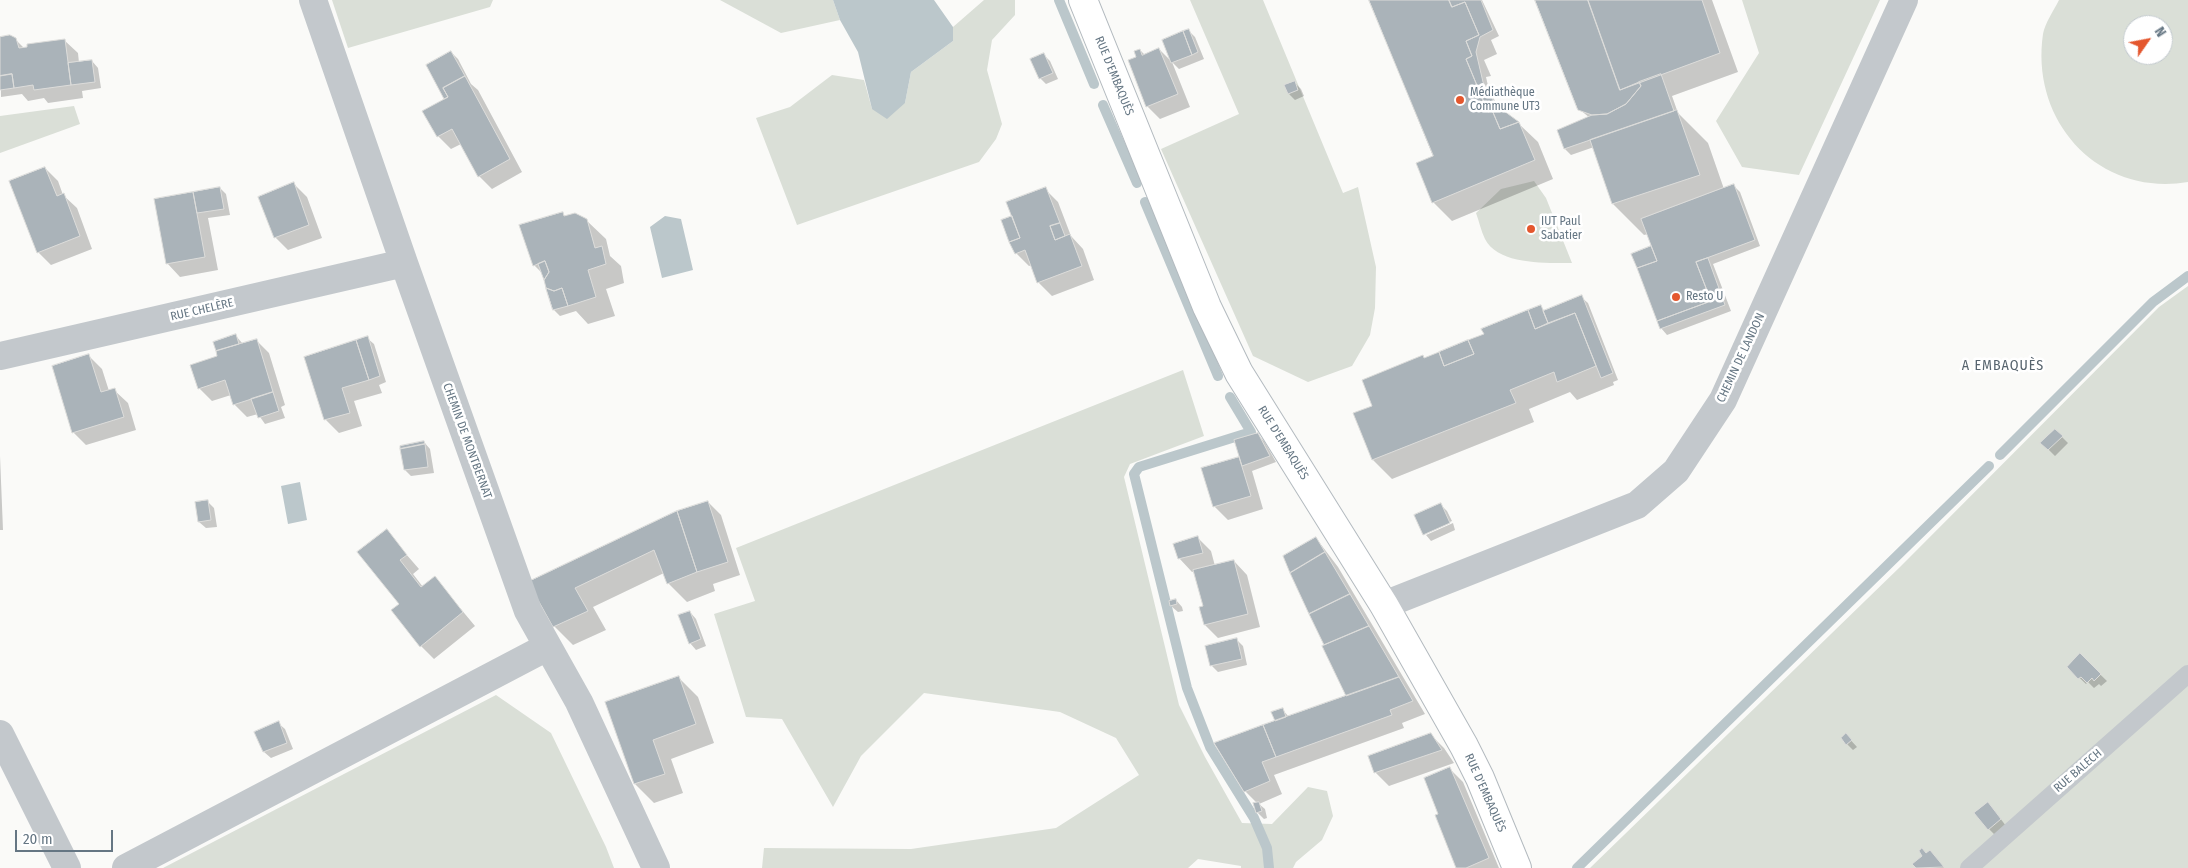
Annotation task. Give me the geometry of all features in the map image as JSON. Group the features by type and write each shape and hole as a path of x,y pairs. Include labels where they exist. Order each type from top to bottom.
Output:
{"street":[{"name":"CHEMIN DE MONTBERNAT","path":"313,0 528,611 578,702 656,868"},
{"name":"RUE D'EMBAQUÈS","path":"1083,0 1207,307 1235,365 1384,605 1476,770 1516,868"},
{"name":"CHEMIN DE LANDON","path":"1384,605 1637,505 1676,472 1723,400 1904,0"},
{"name":"RUE CHELÈRE","path":"0,356 404,263"},
{"path":"126,868 547,647"},
{"path":"0,734 68,868"}],"lane":[{"name":"RUE BALECH","path":"1969,868 2188,674"}],"shaded area":[{"path":"332,0 493,0 490,7 348,48"},
{"path":"720,0 833,0 840,20 781,33"},
{"path":"833,0 934,0 953,27 953,41 911,72 905,103 887,119 872,109 858,52 840,20"},
{"path":"984,0 1015,0 1015,15 992,40 987,70 1002,124 996,139 979,162 797,225 756,118 790,107 832,75 864,80 872,109 905,103 911,72 953,41 953,27"},
{"path":"1190,0 1263,0 1343,193 1358,187 1376,267 1375,308 1370,335 1352,366 1308,382 1253,356 1161,149 1239,114"},
{"path":"1742,0 1880,0 1799,175 1742,167 1716,121 1759,53"},
{"path":"2059,0 2188,0 2188,182 2156,184 2126,178 2100,165 2077,147 2060,123 2048,96 2042,66 2043,34"},
{"path":"74,106 80,124 0,153 0,116"},
{"path":"1534,181 1546,198 1572,263 1536,262 1511,258 1500,254 1491,247 1482,233 1476,213 1501,189"},
{"path":"665,216 681,219 693,270 662,278 650,227"},
{"path":"2188,286 2188,868 1590,868 1901,566 2159,307"},
{"path":"1183,370 1204,436 1130,464 1124,477 1179,705 1205,757 1242,823 1272,824 1308,787 1327,791 1333,816 1322,840 1296,862 1293,868 1241,868 1241,866 1198,859 1188,868 762,868 764,848 911,849 1056,828 1139,775 1116,738 1060,712 924,693 861,756 833,807 782,719 746,717 714,614 755,601 736,548"},
{"path":"300,482 307,520 288,524 281,486"},
{"path":"496,695 551,733 606,847 614,868 163,868"}],"building":[{"path":"1369,0 1449,0 1452,7 1465,2 1479,35 1466,41 1472,56 1466,59 1488,112 1492,110 1500,129 1519,122 1535,160 1432,203 1416,163 1433,156"},
{"path":"1449,0 1481,0 1493,30 1480,37 1476,52 1483,82 1496,105 1519,122 1500,129 1492,110 1488,112 1466,59 1472,56 1466,41 1479,35 1465,2 1452,7"},
{"path":"1535,0 1588,0 1620,90 1639,82 1641,86 1626,104 1607,114 1592,115 1578,110"},
{"path":"1588,0 1702,0 1720,53 1620,90"},
{"path":"1189,29 1198,52 1192,55 1183,31"},
{"path":"1183,31 1192,55 1171,63 1162,40"},
{"path":"10,35 16,38 19,48 27,47 27,44 65,39 71,85 34,90 33,85 14,88 12,74 0,76 0,37"},
{"path":"1159,48 1178,94 1146,107 1128,60 1136,57 1134,51 1140,49 1142,55"},
{"path":"451,51 465,76 443,88 448,97 444,99 426,65"},
{"path":"1044,53 1053,73 1039,79 1030,59"},
{"path":"92,60 95,82 71,85 68,63"},
{"path":"12,74 14,88 0,90 0,76"},
{"path":"1661,74 1674,111 1564,149 1557,130 1592,115 1607,114 1626,104 1641,86 1639,82"},
{"path":"465,76 510,159 478,177 452,129 437,137 422,111 448,97 443,88"},
{"path":"1295,81 1298,90 1288,94 1284,85"},
{"path":"1677,110 1700,175 1612,204 1590,140"},
{"path":"45,167 57,196 64,193 80,236 37,253 9,181"},
{"path":"294,182 309,225 274,238 258,197"},
{"path":"1734,184 1755,240 1696,262 1711,301 1657,321 1637,268 1657,261 1641,219"},
{"path":"220,187 224,209 197,213 193,192"},
{"path":"1046,187 1060,223 1050,226 1055,240 1070,234 1082,266 1037,283 1025,250 1015,254 1009,242 1020,238 1006,202"},
{"path":"193,192 205,257 166,264 154,199"},
{"path":"563,212 564,216 575,213 587,219 595,248 602,246 606,264 588,270 596,297 568,306 562,288 554,291 546,288 544,280 549,272 545,261 533,266 519,225"},
{"path":"1012,216 1020,238 1009,242 1001,220"},
{"path":"1060,223 1065,236 1055,240 1050,226"},
{"path":"1651,246 1657,261 1637,268 1631,254"},
{"path":"1708,258 1725,305 1660,329 1657,321 1711,301 1696,262"},
{"path":"545,261 549,272 544,280 538,264"},
{"path":"546,288 554,291 562,288 568,306 553,310"},
{"path":"1582,295 1613,373 1601,378 1575,313 1548,323 1543,311"},
{"path":"1541,305 1548,323 1535,329 1528,310"},
{"path":"1528,310 1535,329 1575,313 1596,366 1557,382 1554,372 1510,390 1516,403 1372,460 1353,413 1372,406 1362,380 1423,355 1424,358 1439,352 1444,366 1474,354 1468,340 1484,334 1481,329"},
{"path":"236,334 239,344 216,351 213,342"},
{"path":"368,336 380,376 369,380 356,340"},
{"path":"257,339 273,392 233,405 225,380 198,389 190,365 217,356 216,351"},
{"path":"356,340 369,380 342,388 350,413 324,420 304,357"},
{"path":"1468,340 1474,354 1444,366 1439,352"},
{"path":"89,354 101,392 115,388 124,417 72,433 52,366"},
{"path":"273,392 279,411 258,418 251,399"},
{"path":"2055,429 2063,436 2048,450 2040,443"},
{"path":"1258,433 1270,456 1242,466 1234,440"},
{"path":"424,441 425,444 400,449 400,446"},
{"path":"425,444 428,467 404,470 400,449"},
{"path":"1239,457 1251,496 1213,507 1201,468"},
{"path":"208,500 211,520 198,522 195,502"},
{"path":"708,501 728,562 697,572 677,511"},
{"path":"1441,503 1450,523 1423,535 1414,515"},
{"path":"677,511 697,572 667,584 654,550 575,588 588,611 553,627 528,582"},
{"path":"387,529 407,555 400,560 421,587 435,576 463,612 420,647 391,610 399,604 357,552"},
{"path":"1198,536 1203,553 1178,559 1173,544"},
{"path":"1316,537 1325,552 1290,573 1283,556"},
{"path":"1325,552 1350,594 1309,614 1290,573"},
{"path":"1234,560 1248,614 1204,625 1199,607 1203,606 1193,570"},
{"path":"1350,594 1369,626 1324,645 1309,614"},
{"path":"1176,599 1177,604 1170,606 1169,601"},
{"path":"690,611 701,639 689,644 678,615"},
{"path":"1369,626 1399,677 1346,696 1322,646"},
{"path":"1237,638 1242,659 1210,666 1205,646"},
{"path":"2080,653 2101,674 2094,681 2092,678 2087,683 2081,677 2078,679 2067,667"},
{"path":"679,676 696,724 653,740 665,774 634,784 605,702"},
{"path":"1399,677 1413,701 1390,710 1392,715 1276,757 1263,725"},
{"path":"1283,708 1286,717 1275,721 1271,712"},
{"path":"279,721 287,743 263,752 254,732"},
{"path":"1263,725 1276,757 1262,762 1270,781 1244,792 1214,743"},
{"path":"1431,733 1442,750 1374,773 1368,756"},
{"path":"1846,733 1852,740 1846,745 1841,738"},
{"path":"1450,767 1489,858 1466,868 1456,868 1435,815 1438,814 1424,778"},
{"path":"1259,802 1262,811 1256,813 1253,803"},
{"path":"1988,802 2001,819 1988,830 1974,813"},
{"path":"1922,848 1926,853 1930,850 1944,867 1916,868 1912,864 1922,856 1919,851"}],"waterway":[{"path":"1059,0 1094,84"},
{"path":"1103,105 1137,183"},
{"path":"1145,202 1218,376"},
{"path":"2000,455 2153,302 2188,276"},
{"path":"1230,397 1251,432 1139,467 1134,474 1187,688 1210,747 1254,818 1267,848 1269,868"},
{"path":"1577,868 1989,466"}],"place":[{"name":"Médiathèque Commune UT3","path":"1460,100"},
{"name":"IUT Paul Sabatier","path":"1531,229"},
{"name":"Resto U","path":"1676,297"}],"district":[{"name":"A EMBAQUÈS","path":"2003,366"}]}
